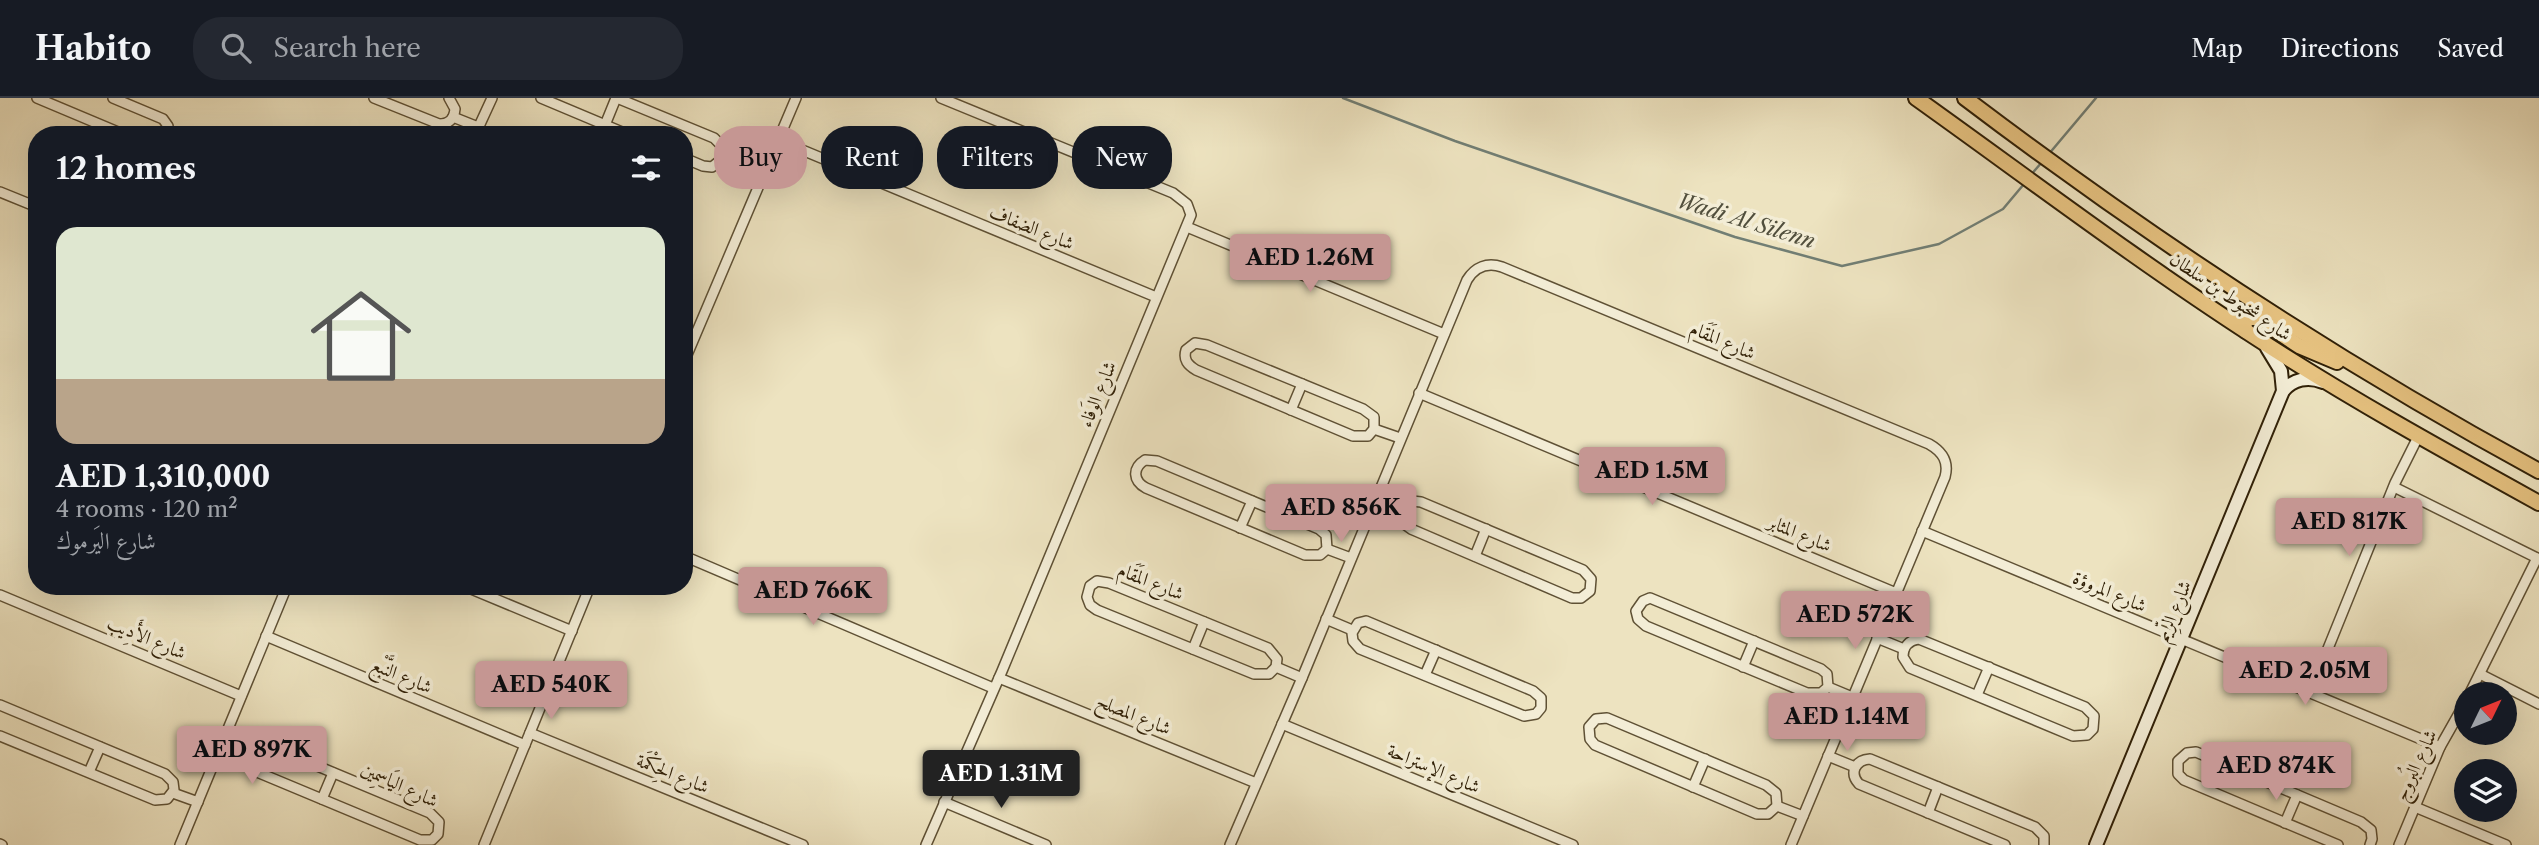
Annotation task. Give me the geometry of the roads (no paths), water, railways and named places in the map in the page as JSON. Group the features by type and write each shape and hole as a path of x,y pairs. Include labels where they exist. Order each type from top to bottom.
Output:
{"main road":[{"name":"شارع شخبوط بن سلطان","path":"1916,98 2250,334 2418,437 2539,503"},
{"name":"شارع شخبوط بن سلطان","path":"1965,98 2205,269 2356,367 2539,471"},
{"path":"2250,334 2244,323 2249,318 2257,318 2313,353 2356,367"}],"street":[{"path":"37,98 51,101 105,126"},
{"path":"113,98 163,119 168,126"},
{"path":"374,98 435,124 447,123 453,117 455,109 449,98"},
{"path":"479,126 492,98"},
{"path":"541,98 605,125 616,98 685,126"},
{"path":"784,126 796,98"},
{"path":"941,98 1173,193 1184,200 1190,209 1187,227 1444,334"},
{"path":"453,117 468,126"},
{"path":"693,129 714,138 723,147 722,159 712,167 693,162"},
{"name":"شارع الضفاف","path":"807,152 1156,297"},
{"path":"693,341 757,189"},
{"path":"0,192 28,203"},
{"name":"شارع الوَفاء","path":"926,845 1187,227"},
{"name":"شارع المَقَام","path":"1230,845 1467,280 1476,269 1485,265 1497,265 1517,273 1935,447 1944,458 1946,473 1791,845"},
{"path":"2250,334 2270,349 2279,365 2283,391"},
{"path":"1195,343 1203,343 1302,384 1371,414 1375,421 1374,429 1368,436 1353,436 1291,410 1196,370 1186,362 1186,350 1195,343"},
{"path":"2283,391 2303,379 2318,379 2330,384"},
{"path":"1291,410 1302,384"},
{"name":"شارع الرِّيم","path":"2096,845 2283,391"},
{"name":"شارع المثابر","path":"1419,393 1896,593"},
{"path":"1374,429 1400,438"},
{"path":"2310,693 2394,487 2418,437"},
{"path":"1145,460 1153,460 1319,529 1326,535 1327,548 1320,555 1305,555 1240,528 1142,486 1135,477 1136,468 1145,460"},
{"path":"2394,487 2538,559 2476,682"},
{"path":"1375,499 1402,509"},
{"path":"1416,500 1486,529 1587,572 1592,583 1590,591 1581,598 1572,598 1407,527 1401,517 1402,509 1407,503 1416,500"},
{"path":"1240,528 1252,501"},
{"path":"1475,556 1486,529"},
{"name":"شارع المروؤة","path":"1922,531 2440,747"},
{"path":"1327,548 1351,558"},
{"name":"شارع المصلح","path":"693,560 954,670 996,683 1256,783"},
{"name":"شارع المَقَام","path":"1097,581 1105,581 1269,648 1277,659 1276,667 1269,674 1254,674 1193,649 1097,610 1088,601 1088,589 1097,581"},
{"name":"شارع الأَدِيب","path":"0,595 241,696"},
{"path":"180,845 283,595"},
{"path":"486,595 572,631"},
{"path":"484,845 586,595"},
{"path":"1655,599 1821,668 1827,674 1828,687 1821,694 1812,695 1743,667 1643,624 1636,615 1637,607 1643,600 1655,599"},
{"path":"1326,619 1352,630"},
{"path":"1366,621 1436,650 1536,693 1541,698 1541,708 1536,714 1524,716 1360,649 1353,641 1352,630 1358,623 1366,621"},
{"path":"1193,649 1204,622"},
{"name":"شارع النَّبْع","path":"266,636 525,745"},
{"path":"1877,638 1904,649"},
{"path":"1919,639 1989,667 2085,707 2092,712 2094,725 2087,735 2073,736 1910,668 1903,657 1904,649 1910,642 1919,639"},
{"path":"1743,667 1754,641"},
{"path":"1426,676 1436,650"},
{"name":"شارع المَقَام","path":"1276,667 1302,678"},
{"path":"1977,695 1989,667"},
{"path":"2480,674 2539,704"},
{"path":"1828,687 1852,697"},
{"path":"0,705 169,776 173,782 173,793 167,799 155,800 0,736"},
{"path":"1607,718 1705,759 1770,787 1776,793 1777,806 1768,814 1760,815 1693,787 1595,745 1590,739 1589,727 1596,719 1607,718"},
{"name":"شارع البُروج","path":"2399,845 2440,747 2454,722"},
{"name":"شارع الإستراحة","path":"1282,724 1573,845"},
{"name":"شارع الحِكْمَة","path":"530,733 803,845"},
{"name":"شارع اليَاسمِين","path":"222,743 248,753"},
{"name":"شارع اليَاسمِين","path":"262,744 333,773 434,815 440,826 438,834 428,841 420,840 257,772 248,764 248,753 254,746 262,744"},
{"path":"89,772 100,747"},
{"path":"2338,845 2184,780 2178,774 2178,761 2187,753 2196,752 2365,824 2371,830 2373,844"},
{"path":"1828,756 1855,767"},
{"path":"1693,787 1705,759"},
{"path":"2005,845 1859,784 1854,776 1855,767 1861,761 1870,759 2035,827 2044,835 2044,845"},
{"name":"شارع اليَاسمِين","path":"321,799 333,773"},
{"path":"1928,813 1938,787"},
{"path":"173,793 198,802"},
{"path":"2285,823 2297,795"},
{"path":"944,802 1046,845"},
{"path":"1777,806 1803,816"},
{"path":"2414,807 2506,845"}],"waterway":[{"name":"Wadi Al Silenn","path":"1343,98 1455,141 1735,237 1842,266 1939,244 2003,209 2024,184"},
{"name":"Wadi Al Silenn","path":"2048,155 2096,98"},
{"name":"Wadi Al Silenn","path":"2030,176 2042,162"}]}
